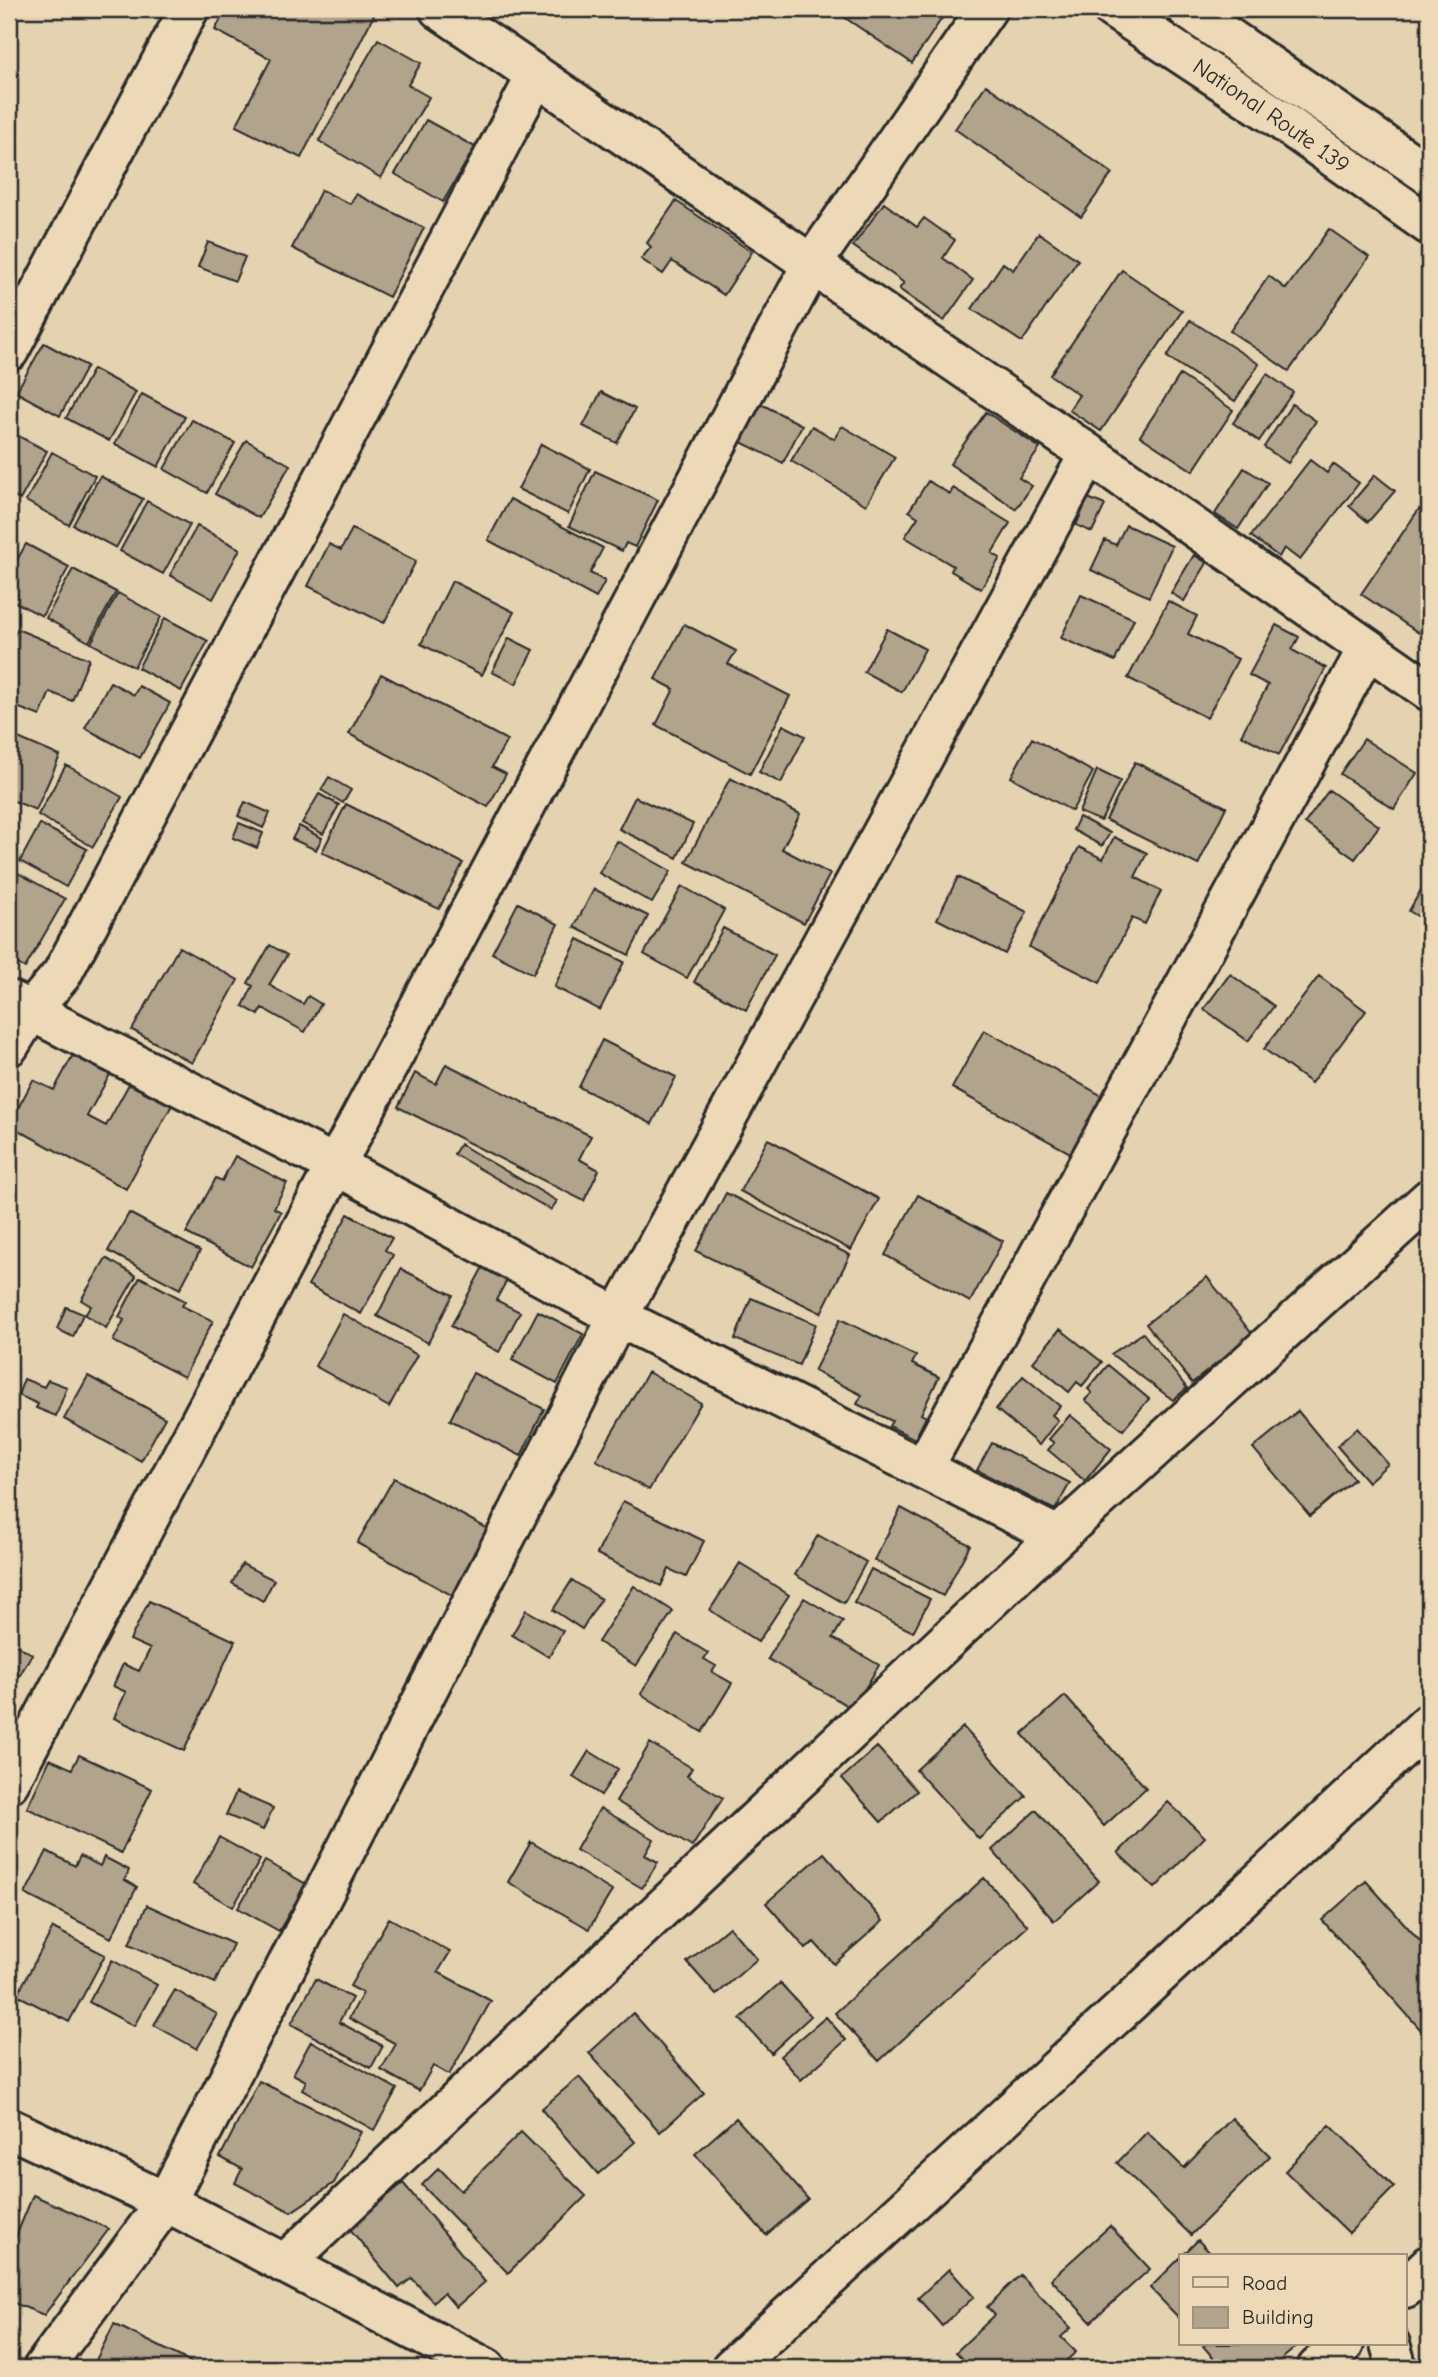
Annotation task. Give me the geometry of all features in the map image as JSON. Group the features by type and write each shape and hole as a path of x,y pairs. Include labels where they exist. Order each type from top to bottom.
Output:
{"main road":[{"path":"9,351 189,9"},
{"path":"439,9 1089,454 1429,691"},
{"path":"9,1783 811,264 987,9"},
{"name":"National Route 139","path":"1113,9 1275,116 1429,225"},
{"name":"National Route 139","path":"1187,9 1429,175"},
{"path":"9,1046 19,1006 62,974 536,76"},
{"path":"43,2368 166,2202 618,1317 1089,454"},
{"path":"923,1469 1367,649"},
{"path":"19,1006 335,1165 618,1317 1058,1536"},
{"path":"284,2264 1058,1536 1429,1199"},
{"path":"731,2368 1429,1723"},
{"path":"9,2128 166,2202 486,2368"},
{"path":"1406,2287 1429,2265"},
{"path":"1317,2368 1342,2346"},
{"path":"1390,2346 1396,2368"}],"building":[{"path":"226,9 377,9 301,158 236,126 271,59 215,30"},
{"path":"832,9 948,9 912,63"},
{"path":"378,39 421,63 408,85 429,97 381,178 319,141"},
{"path":"986,85 1112,173 1081,217 955,129"},
{"path":"426,120 475,147 443,202 395,174"},
{"path":"321,190 350,204 356,194 424,228 389,297 292,248"},
{"path":"676,201 752,252 724,295 672,261 663,274 641,259 651,247 647,243"},
{"path":"884,203 917,227 924,218 955,240 943,258 973,280 944,321 899,289 904,283 853,246"},
{"path":"1329,229 1369,257 1289,371 1230,331 1269,276 1286,289"},
{"path":"1039,233 1078,260 1022,342 972,309 1003,263 1013,270"},
{"path":"208,242 245,257 235,281 198,267"},
{"path":"1122,270 1182,311 1101,431 1069,410 1079,395 1050,375"},
{"path":"1190,320 1259,364 1235,401 1167,357"},
{"path":"44,343 87,366 60,416 16,392"},
{"path":"93,369 136,392 109,441 66,418"},
{"path":"1267,374 1293,392 1259,441 1233,423"},
{"path":"1180,375 1233,410 1193,471 1140,436"},
{"path":"601,392 635,409 617,443 583,426"},
{"path":"142,394 185,417 158,467 115,444"},
{"path":"761,404 802,425 783,463 741,442"},
{"path":"1292,404 1316,421 1288,463 1264,447"},
{"path":"986,412 1040,448 1019,478 1032,486 1016,509 950,464"},
{"path":"192,420 235,443 207,493 164,469"},
{"path":"812,426 834,439 842,426 895,457 866,505 791,461"},
{"path":"9,431 47,451 20,500 9,494"},
{"path":"246,440 290,465 259,518 215,494"},
{"path":"541,444 590,469 568,514 518,489"},
{"path":"52,452 95,476 69,525 26,501"},
{"path":"1310,460 1327,473 1333,464 1359,483 1300,560 1284,548 1279,557 1251,536"},
{"path":"1244,468 1268,483 1238,529 1215,514"},
{"path":"595,471 658,500 635,547 626,543 622,551 569,526"},
{"path":"1375,475 1395,491 1368,522 1349,506"},
{"path":"100,476 143,499 116,548 73,525"},
{"path":"928,481 950,494 953,488 1010,523 992,553 1000,558 981,589 951,571 953,566 905,537 918,517 909,511"},
{"path":"1088,498 1105,505 1092,532 1076,525"},
{"path":"510,499 603,548 590,573 605,581 596,598 488,540"},
{"path":"147,501 190,525 163,574 120,551"},
{"path":"1419,509 1429,516 1429,617 1419,633 1361,594"},
{"path":"1126,525 1172,546 1149,597 1091,570 1105,540 1116,545"},
{"path":"197,526 240,549 213,599 170,575"},
{"path":"352,529 416,561 384,623 308,586 329,544 341,550"},
{"path":"26,544 69,567 42,616 9,599 9,574"},
{"path":"1194,555 1207,563 1184,601 1171,593"},
{"path":"73,569 116,592 89,642 46,618"},
{"path":"452,581 514,612 482,675 421,644"},
{"path":"118,593 161,617 134,667 91,643"},
{"path":"1081,595 1134,619 1115,661 1061,638"},
{"path":"1168,601 1197,616 1188,634 1238,659 1207,718 1128,678"},
{"path":"165,618 208,641 181,691 138,668"},
{"path":"684,624 736,651 728,664 790,696 750,774 656,725 674,689 655,679"},
{"path":"1276,625 1299,637 1292,650 1326,668 1279,755 1241,735 1268,685 1249,675"},
{"path":"17,629 89,659 72,701 50,692 40,716 9,704 9,649"},
{"path":"887,629 925,649 902,692 864,672"},
{"path":"509,638 533,650 516,684 492,672"},
{"path":"381,674 507,740 492,767 506,774 488,807 349,734"},
{"path":"110,682 134,695 139,686 170,703 140,758 85,728"},
{"path":"783,725 805,736 781,783 759,772"},
{"path":"9,734 60,756 36,810 9,799"},
{"path":"1032,738 1093,772 1072,811 1011,777"},
{"path":"1364,739 1417,773 1394,809 1340,774"},
{"path":"1135,762 1226,807 1198,865 1106,820"},
{"path":"66,765 122,797 93,847 38,815"},
{"path":"1097,770 1120,781 1101,821 1079,812"},
{"path":"329,777 351,790 343,803 321,790"},
{"path":"730,778 800,814 782,849 830,874 804,923 686,862"},
{"path":"1329,790 1379,826 1355,859 1305,823"},
{"path":"319,794 339,805 323,834 302,823"},
{"path":"635,797 693,824 677,858 619,829"},
{"path":"245,802 270,813 263,828 238,816"},
{"path":"346,804 463,863 439,909 322,852"},
{"path":"1079,817 1110,833 1102,846 1073,830"},
{"path":"239,823 263,833 257,848 233,838"},
{"path":"40,824 87,849 66,887 20,861"},
{"path":"299,826 322,838 316,850 292,839"},
{"path":"1114,837 1147,853 1135,877 1161,891 1145,924 1132,918 1100,983 1029,947 1079,847 1103,859"},
{"path":"617,841 671,871 652,903 599,873"},
{"path":"9,868 65,899 25,968 9,959"},
{"path":"1429,876 1429,923 1409,911"},
{"path":"958,877 1027,912 1005,954 937,919"},
{"path":"682,886 724,910 687,978 644,954"},
{"path":"594,889 648,916 629,955 574,927"},
{"path":"518,903 558,924 533,974 492,953"},
{"path":"723,928 775,955 746,1010 694,982"},
{"path":"578,939 624,962 600,1010 554,987"},
{"path":"270,945 287,955 269,985 303,1004 308,996 321,1004 305,1032 262,1008 259,1015 243,1006 253,986 248,983"},
{"path":"179,947 238,980 192,1063 132,1030"},
{"path":"1230,974 1274,1006 1248,1041 1204,1009"},
{"path":"1319,976 1366,1011 1311,1083 1264,1049"},
{"path":"984,1030 1104,1097 1072,1154 952,1088"},
{"path":"602,1040 676,1077 652,1124 579,1087"},
{"path":"75,1051 112,1071 87,1116 106,1126 130,1082 172,1105 126,1189 9,1125 33,1080 54,1090"},
{"path":"446,1064 591,1136 579,1159 599,1170 584,1201 398,1107 415,1073 436,1084"},
{"path":"768,1139 879,1199 851,1250 740,1191"},
{"path":"460,1144 557,1201 551,1210 454,1154"},
{"path":"235,1156 287,1183 274,1208 281,1212 251,1267 186,1233 216,1178 222,1181"},
{"path":"726,1193 850,1255 821,1313 696,1251"},
{"path":"918,1195 1003,1241 970,1302 885,1255"},
{"path":"129,1213 200,1251 180,1289 108,1251"},
{"path":"348,1214 392,1238 385,1250 393,1255 361,1314 308,1285"},
{"path":"106,1258 136,1276 106,1328 85,1315 91,1306 81,1300"},
{"path":"484,1265 508,1278 496,1300 520,1312 499,1352 451,1326"},
{"path":"401,1269 453,1295 428,1343 377,1316"},
{"path":"140,1277 185,1301 182,1306 213,1321 184,1377 113,1341 124,1320 119,1317"},
{"path":"1207,1277 1253,1335 1192,1383 1146,1324"},
{"path":"751,1298 816,1324 799,1365 735,1339"},
{"path":"66,1307 83,1314 73,1337 57,1329"},
{"path":"538,1311 583,1334 557,1384 512,1360"},
{"path":"343,1314 417,1355 389,1407 315,1366"},
{"path":"840,1319 916,1356 912,1364 939,1377 921,1414 926,1417 915,1439 889,1426 892,1421 857,1404 862,1395 814,1371"},
{"path":"1060,1329 1102,1362 1082,1386 1077,1382 1069,1392 1033,1362"},
{"path":"1143,1333 1187,1388 1173,1400 1111,1354"},
{"path":"1108,1365 1149,1399 1123,1430 1085,1400 1092,1393 1088,1389"},
{"path":"648,1372 701,1403 649,1490 596,1460"},
{"path":"473,1373 544,1409 521,1456 450,1420"},
{"path":"88,1376 165,1418 141,1461 64,1419"},
{"path":"1023,1376 1060,1406 1052,1415 1058,1420 1039,1445 996,1409"},
{"path":"24,1379 44,1387 48,1380 67,1387 56,1416 36,1408 38,1404 18,1395"},
{"path":"1298,1411 1354,1479 1310,1516 1253,1448"},
{"path":"1070,1415 1111,1449 1085,1481 1048,1450 1054,1443 1049,1439"},
{"path":"1357,1428 1388,1464 1368,1482 1337,1446"},
{"path":"992,1443 1070,1483 1055,1510 977,1470"},
{"path":"394,1478 490,1530 453,1596 357,1543"},
{"path":"623,1501 704,1541 686,1577 669,1569 661,1586 597,1554"},
{"path":"901,1508 970,1545 943,1596 874,1560"},
{"path":"818,1535 866,1562 844,1603 795,1575"},
{"path":"740,1563 789,1595 758,1642 710,1610"},
{"path":"242,1564 274,1580 263,1601 232,1583"},
{"path":"871,1569 930,1599 913,1632 854,1603"},
{"path":"572,1580 601,1599 582,1629 553,1610"},
{"path":"634,1586 673,1611 636,1666 598,1642"},
{"path":"804,1598 843,1621 833,1638 879,1665 853,1709 768,1659"},
{"path":"149,1601 235,1641 184,1751 114,1718 126,1692 113,1686 123,1664 139,1671 150,1649 130,1640"},
{"path":"526,1610 563,1631 549,1657 512,1635"},
{"path":"677,1634 708,1653 704,1659 716,1666 712,1672 732,1683 702,1732 641,1694"},
{"path":"9,1641 32,1654 9,1694"},
{"path":"1065,1696 1146,1788 1104,1826 1022,1734"},
{"path":"963,1727 1026,1796 979,1839 916,1770"},
{"path":"650,1743 692,1768 687,1776 723,1798 692,1847 616,1801"},
{"path":"877,1747 917,1791 881,1822 842,1778"},
{"path":"589,1751 618,1769 601,1795 573,1777"},
{"path":"79,1755 152,1789 121,1853 27,1808 50,1759 72,1769"},
{"path":"236,1792 273,1808 263,1830 226,1815"},
{"path":"1168,1802 1205,1837 1155,1888 1118,1853"},
{"path":"600,1808 654,1839 645,1855 658,1862 642,1888 576,1850"},
{"path":"1036,1810 1099,1881 1054,1921 992,1850"},
{"path":"219,1837 260,1860 233,1907 193,1884"},
{"path":"531,1842 612,1891 589,1929 508,1882"},
{"path":"47,1851 75,1866 80,1856 100,1866 104,1857 129,1870 125,1880 137,1887 111,1938 25,1894"},
{"path":"824,1853 883,1921 834,1964 814,1942 806,1949 766,1903"},
{"path":"265,1861 306,1884 279,1931 238,1908"},
{"path":"984,1878 1028,1926 879,2061 835,2013"},
{"path":"1366,1881 1429,1951 1429,2039 1322,1920"},
{"path":"147,1905 233,1944 215,1983 129,1944"},
{"path":"389,1918 450,1952 438,1972 491,2001 449,2075 433,2066 419,2091 381,2070 396,2044 349,2018 363,1993 350,1986"},
{"path":"729,1927 757,1959 716,1995 687,1962"},
{"path":"53,1928 105,1955 69,2022 17,1995"},
{"path":"112,1960 157,1985 134,2026 89,2002"},
{"path":"316,1979 352,1998 339,2022 383,2046 371,2068 291,2024"},
{"path":"780,1983 811,2016 771,2053 740,2019"},
{"path":"175,1990 217,2014 197,2049 154,2025"},
{"path":"633,2013 704,2093 660,2132 589,2053"},
{"path":"826,2017 846,2040 801,2080 780,2056"},
{"path":"311,2041 397,2089 374,2130 302,2090 306,2081 293,2074"},
{"path":"579,2077 635,2142 598,2174 541,2109"},
{"path":"259,2081 361,2132 334,2183 291,2212 235,2183 242,2169 220,2157"},
{"path":"736,2118 808,2199 766,2235 695,2154"},
{"path":"1232,2118 1270,2156 1191,2235 1117,2163 1147,2132 1184,2168"},
{"path":"1330,2125 1394,2187 1349,2233 1285,2171"},
{"path":"521,2132 586,2196 508,2273 422,2185 439,2168 461,2191"},
{"path":"403,2183 485,2282 456,2307 444,2293 433,2302 412,2278 399,2288 349,2228"},
{"path":"33,2195 109,2229 44,2315 9,2301 9,2253"},
{"path":"1110,2226 1150,2269 1091,2322 1051,2279"},
{"path":"1198,2240 1211,2254 1184,2254"},
{"path":"1179,2259 1179,2318 1150,2288"},
{"path":"949,2269 974,2297 942,2326 918,2298"},
{"path":"1020,2275 1071,2328 1061,2337 1076,2352 1058,2368 1036,2368 1033,2365 1030,2368 972,2368 956,2352 995,2315 987,2307"},
{"path":"114,2324 203,2368 92,2368"},
{"path":"1203,2346 1296,2347 1271,2368 1222,2368"},
{"path":"858,2359 867,2368 848,2368"}]}
